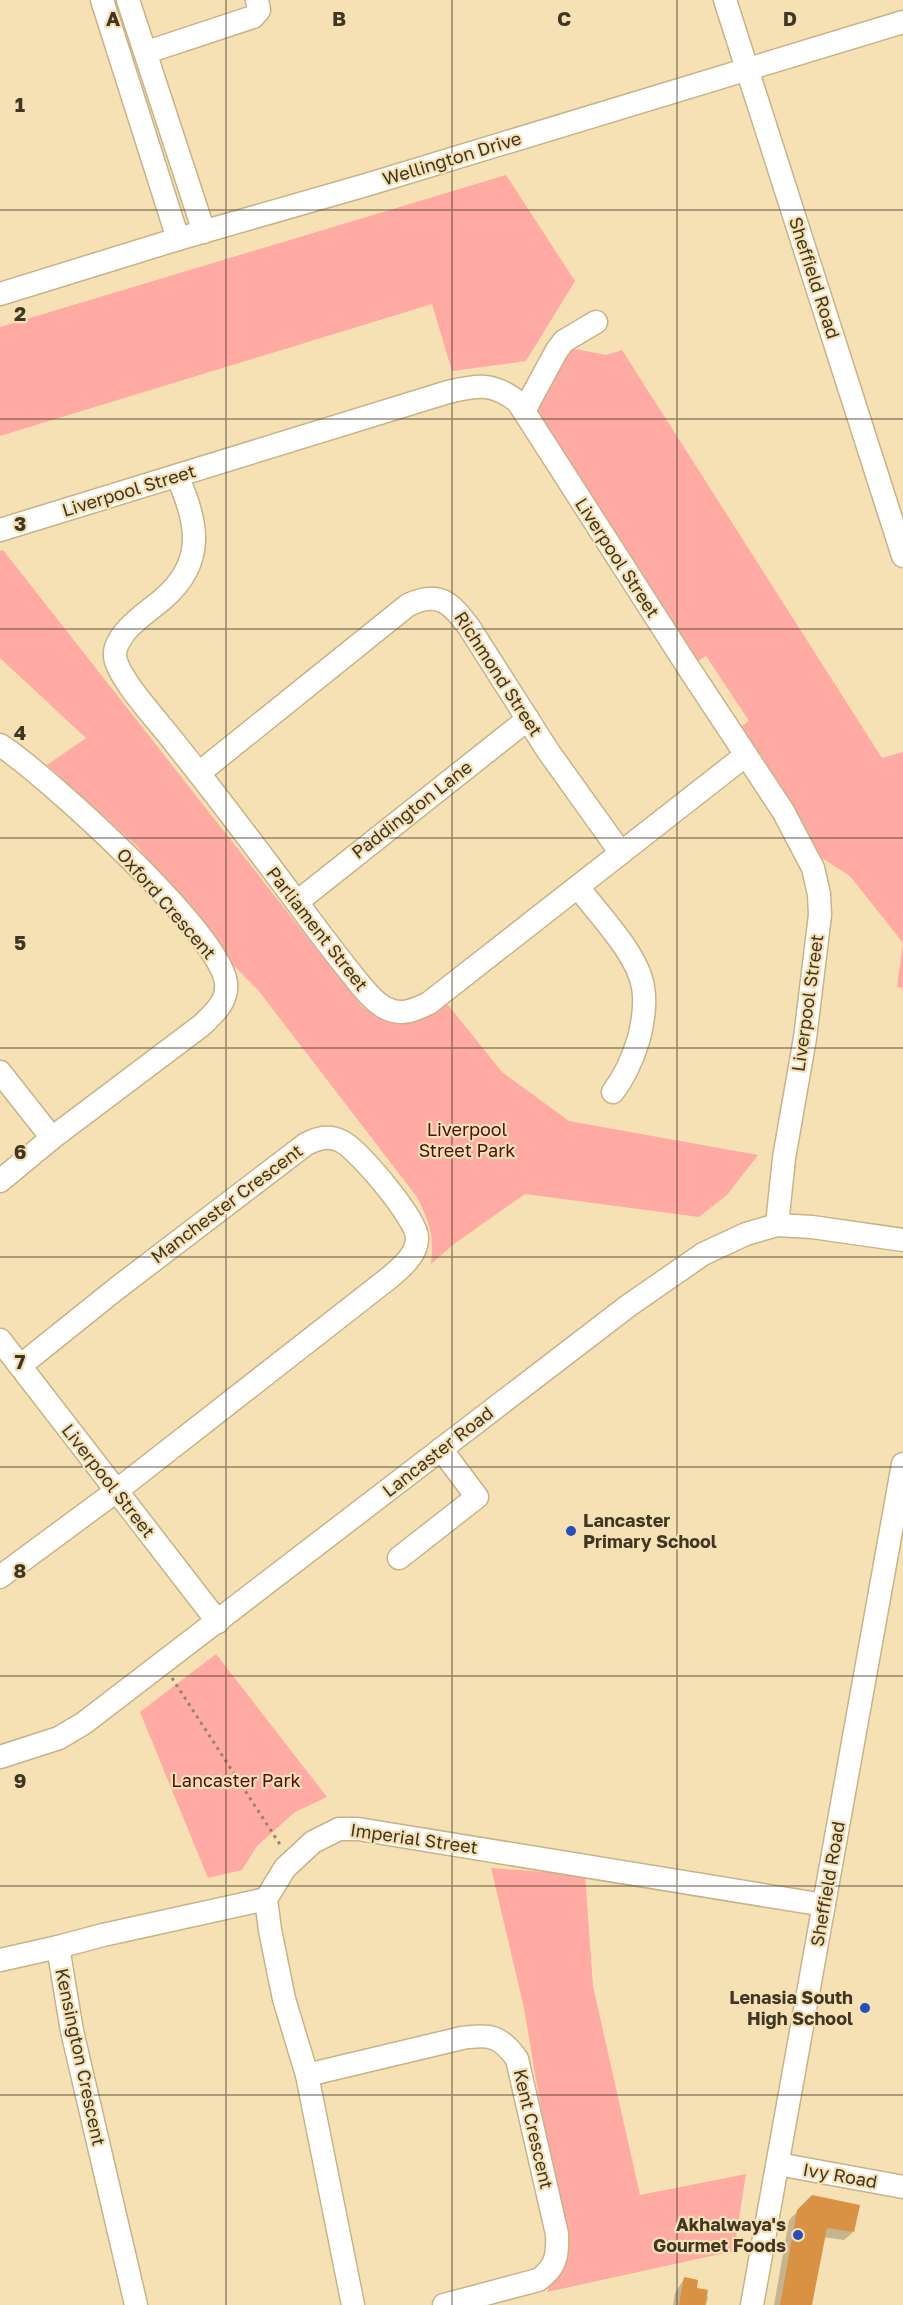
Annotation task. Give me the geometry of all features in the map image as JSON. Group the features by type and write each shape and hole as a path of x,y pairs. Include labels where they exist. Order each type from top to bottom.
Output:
{"street":[{"path":"102,0 178,239"},
{"path":"128,0 204,232"},
{"path":"127,77 149,60 253,16 259,10 257,0"},
{"name":"Sheffield Road","path":"725,0 903,556"},
{"name":"Wellington Drive","path":"0,294 903,22"},
{"path":"524,411 556,350 564,341 596,322"},
{"name":"Liverpool Street","path":"0,530 461,389 490,386 501,390 518,402 799,838 813,867 819,894 820,915 805,1038 784,1158 777,1226"},
{"name":"Parliament Street","path":"177,476 193,516 194,541 190,563 175,588 123,634 117,644 115,655 124,677 321,936 373,1000 385,1008 400,1013 413,1011 429,1003 746,755"},
{"name":"Richmond Street","path":"199,773 408,605 423,599 443,600 456,610 548,751 621,854"},
{"name":"Paddington Lane","path":"297,902 528,719"},
{"name":"Oxford Crescent","path":"0,745 46,780 143,872 193,928 215,957 226,983 221,1005 207,1020 52,1138 0,1181"},
{"path":"578,887 626,949 643,985 644,1005 632,1060 613,1092"},
{"path":"0,1072 52,1138"},
{"name":"Manchester Crescent","path":"20,1366 152,1261 306,1144 317,1139 328,1137 339,1140 359,1153 406,1214 415,1229 417,1239 409,1259 401,1268 116,1492"},
{"name":"Lancaster Road","path":"0,1757 59,1738 84,1723 628,1306 685,1265 736,1238 777,1226 812,1227 903,1240"},
{"name":"Liverpool Street","path":"0,1340 218,1622"},
{"path":"399,1558 477,1497 441,1449"},
{"name":"Sheffield Road","path":"752,2305 903,1464"},
{"path":"0,1577 116,1492"},
{"name":"Imperial Street","path":"267,1899 275,1883 291,1862 313,1842 339,1829 358,1829 824,1905"},
{"path":"267,1899 270,1930 284,1999 307,2075 353,2305"},
{"name":"Kensington Crescent","path":"136,2305 72,2031 58,1947 267,1899"},
{"path":"0,1960 58,1947"},
{"name":"Kent Crescent","path":"307,2075 480,2035 495,2037 507,2045 517,2059 557,2234 558,2253 555,2265 538,2280 444,2305"},
{"name":"Ivy Road","path":"777,2164 903,2187"}],"path":[{"path":"163,1664 291,1862"}],"green space":[{"path":"506,175 575,281 526,361 452,371 432,304 0,436 0,327"},
{"path":"575,349 606,355 622,350 882,758 903,752 903,943 850,876 820,857 739,728 749,721 706,656 695,663 538,416 537,404 562,355"},
{"name":"Liverpool Street Park","path":"3,550 362,1007 389,1022 405,1022 445,1001 502,1072 569,1121 758,1155 727,1195 699,1217 525,1194 454,1244 431,1264 430,1229 417,1197 258,990 222,954 188,907 137,846 47,765 86,738 0,658 0,551"},
{"path":"903,943 903,988 897,987"},
{"name":"Lancaster Park","path":"216,1654 327,1797 295,1812 257,1846 242,1870 208,1878 140,1712"},
{"path":"491,1868 585,1875 593,1986 640,2195 746,2174 734,2251 547,2292 565,2253 524,2008"}],"building":[{"path":"812,2195 860,2205 854,2232 827,2228 812,2305 780,2305 797,2210"},
{"path":"684,2277 698,2280 697,2288 708,2290 705,2305 679,2305"}],"place":[{"name":"Lancaster Primary School","path":"571,1531"},
{"name":"Lenasia South High School","path":"865,2008"},
{"name":"Akhalwaya's Gourmet Foods","path":"798,2235"}]}
